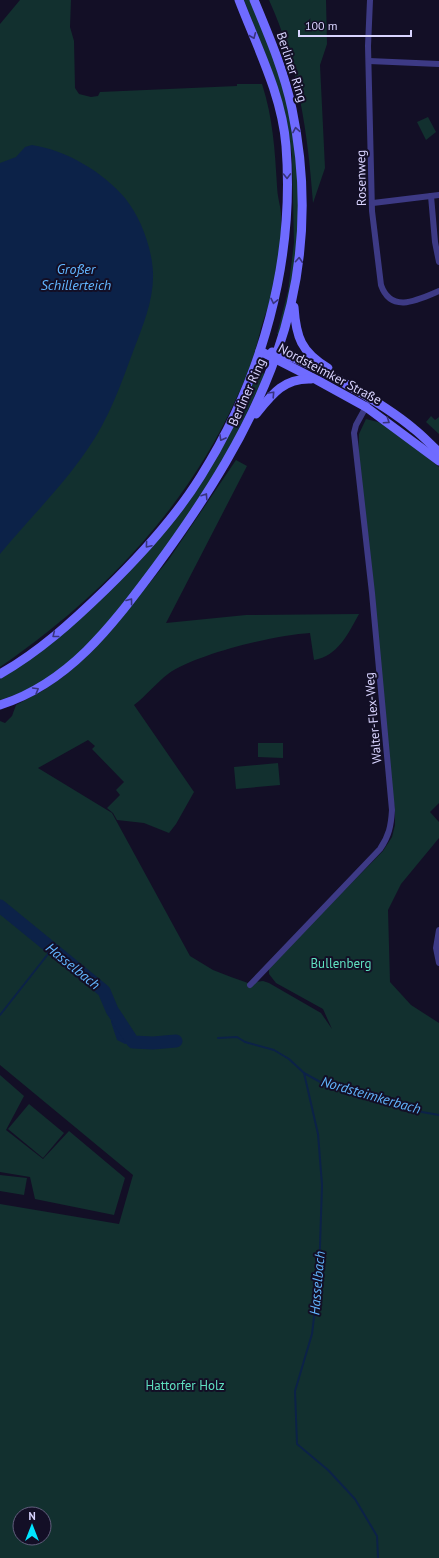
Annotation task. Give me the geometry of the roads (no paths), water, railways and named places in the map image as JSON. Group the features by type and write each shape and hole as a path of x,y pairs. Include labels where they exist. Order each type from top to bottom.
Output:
{"main road":[{"name":"Berliner Ring","path":"0,674 41,646 88,606 138,557 174,513 201,477 227,429 248,383 260,351 273,308 284,244 287,179 286,145 273,90 239,0"},
{"name":"Berliner Ring","path":"0,705 28,694 72,665 120,614 190,520 248,424 277,357 298,275 303,189 299,148 292,108 283,75 254,0"},
{"path":"293,298 299,340 317,362 333,372 350,387"},
{"name":"Nordsteimker Straße","path":"260,351 277,357 317,380 368,403 414,429 439,452"},
{"name":"Nordsteimker Straße","path":"277,357 292,357 350,387 439,461"},
{"path":"248,424 280,387 294,380 317,380"}],"street":[{"name":"Rosenweg","path":"370,0 369,61 372,202 381,285 384,294 391,300 401,303 423,298 439,291"},
{"path":"369,61 439,64"},
{"path":"372,202 439,195"},
{"path":"431,196 435,242 439,262"},
{"name":"Walter-Flex-Weg","path":"250,985 380,849 389,836 392,810 380,668 354,433 356,425 368,403"},
{"path":"439,930 436,948 439,963"}],"water":[{"name":"Großer Schillerteich","path":"32,145 71,157 106,179 125,198 141,224 145,234 152,263 153,283 150,302 141,331 119,388 102,426 87,450 67,477 0,554 0,163 16,157 25,147"},
{"path":"112,1010 123,1015 133,1042 125,1044 117,1040 111,1022"}],"waterway":[{"name":"Hasselbach","path":"0,906 104,991 112,1010 133,1042 153,1043 176,1041"},
{"path":"0,1015 52,949"},
{"name":"Nordsteimkerbach","path":"218,1038 237,1037 245,1042 274,1050 289,1059 304,1073 324,1084 400,1103 422,1112 439,1115"},
{"name":"Hasselbach","path":"304,1073 318,1134 322,1185 319,1276 312,1334 295,1391 297,1444 328,1470 355,1499 377,1536 378,1558"}],"park label":[{"name":"Bullenberg","path":"341,963"},
{"name":"Hattorfer Holz","path":"185,1385"}]}
